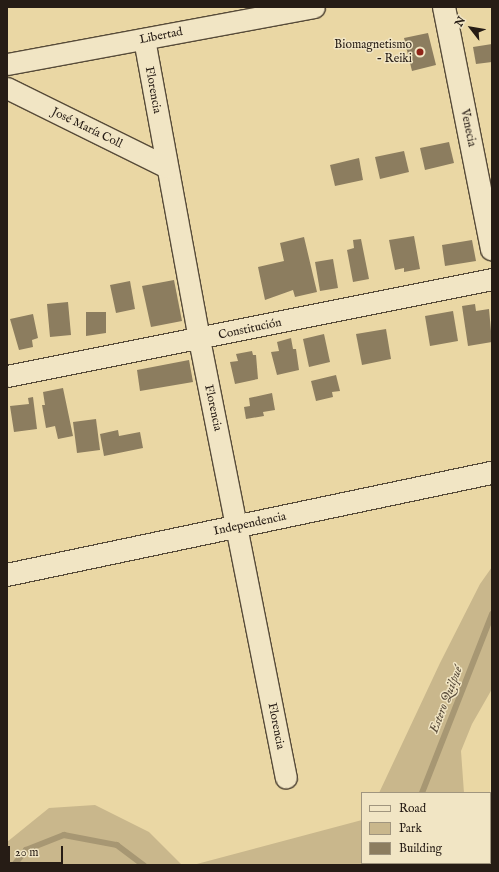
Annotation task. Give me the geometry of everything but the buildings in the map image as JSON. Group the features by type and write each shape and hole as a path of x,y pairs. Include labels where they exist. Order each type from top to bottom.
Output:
{"street":[{"name":"Libertad","path":"7,64 314,7"},
{"name":"Venecia","path":"444,7 492,249"},
{"name":"Florencia","path":"144,39 199,339 286,776"},
{"name":"José María Coll","path":"7,88 167,167"},
{"name":"Constitución","path":"7,376 199,339 492,279"},
{"name":"Independencia","path":"7,575 492,473"}],"green space":[{"path":"492,567 492,689 472,724 461,751 464,792 379,792 440,663 480,584"},
{"path":"95,805 149,832 182,865 7,865 7,842 49,808"},
{"path":"361,820 361,864 460,864 460,865 193,865"}],"waterway":[{"name":"Estero Quilpué","path":"422,792 492,614"},
{"path":"14,865 26,850 64,835 117,845 144,865"}],"place":[{"name":"Biomagnetismo - Reiki","path":"420,52"}]}
